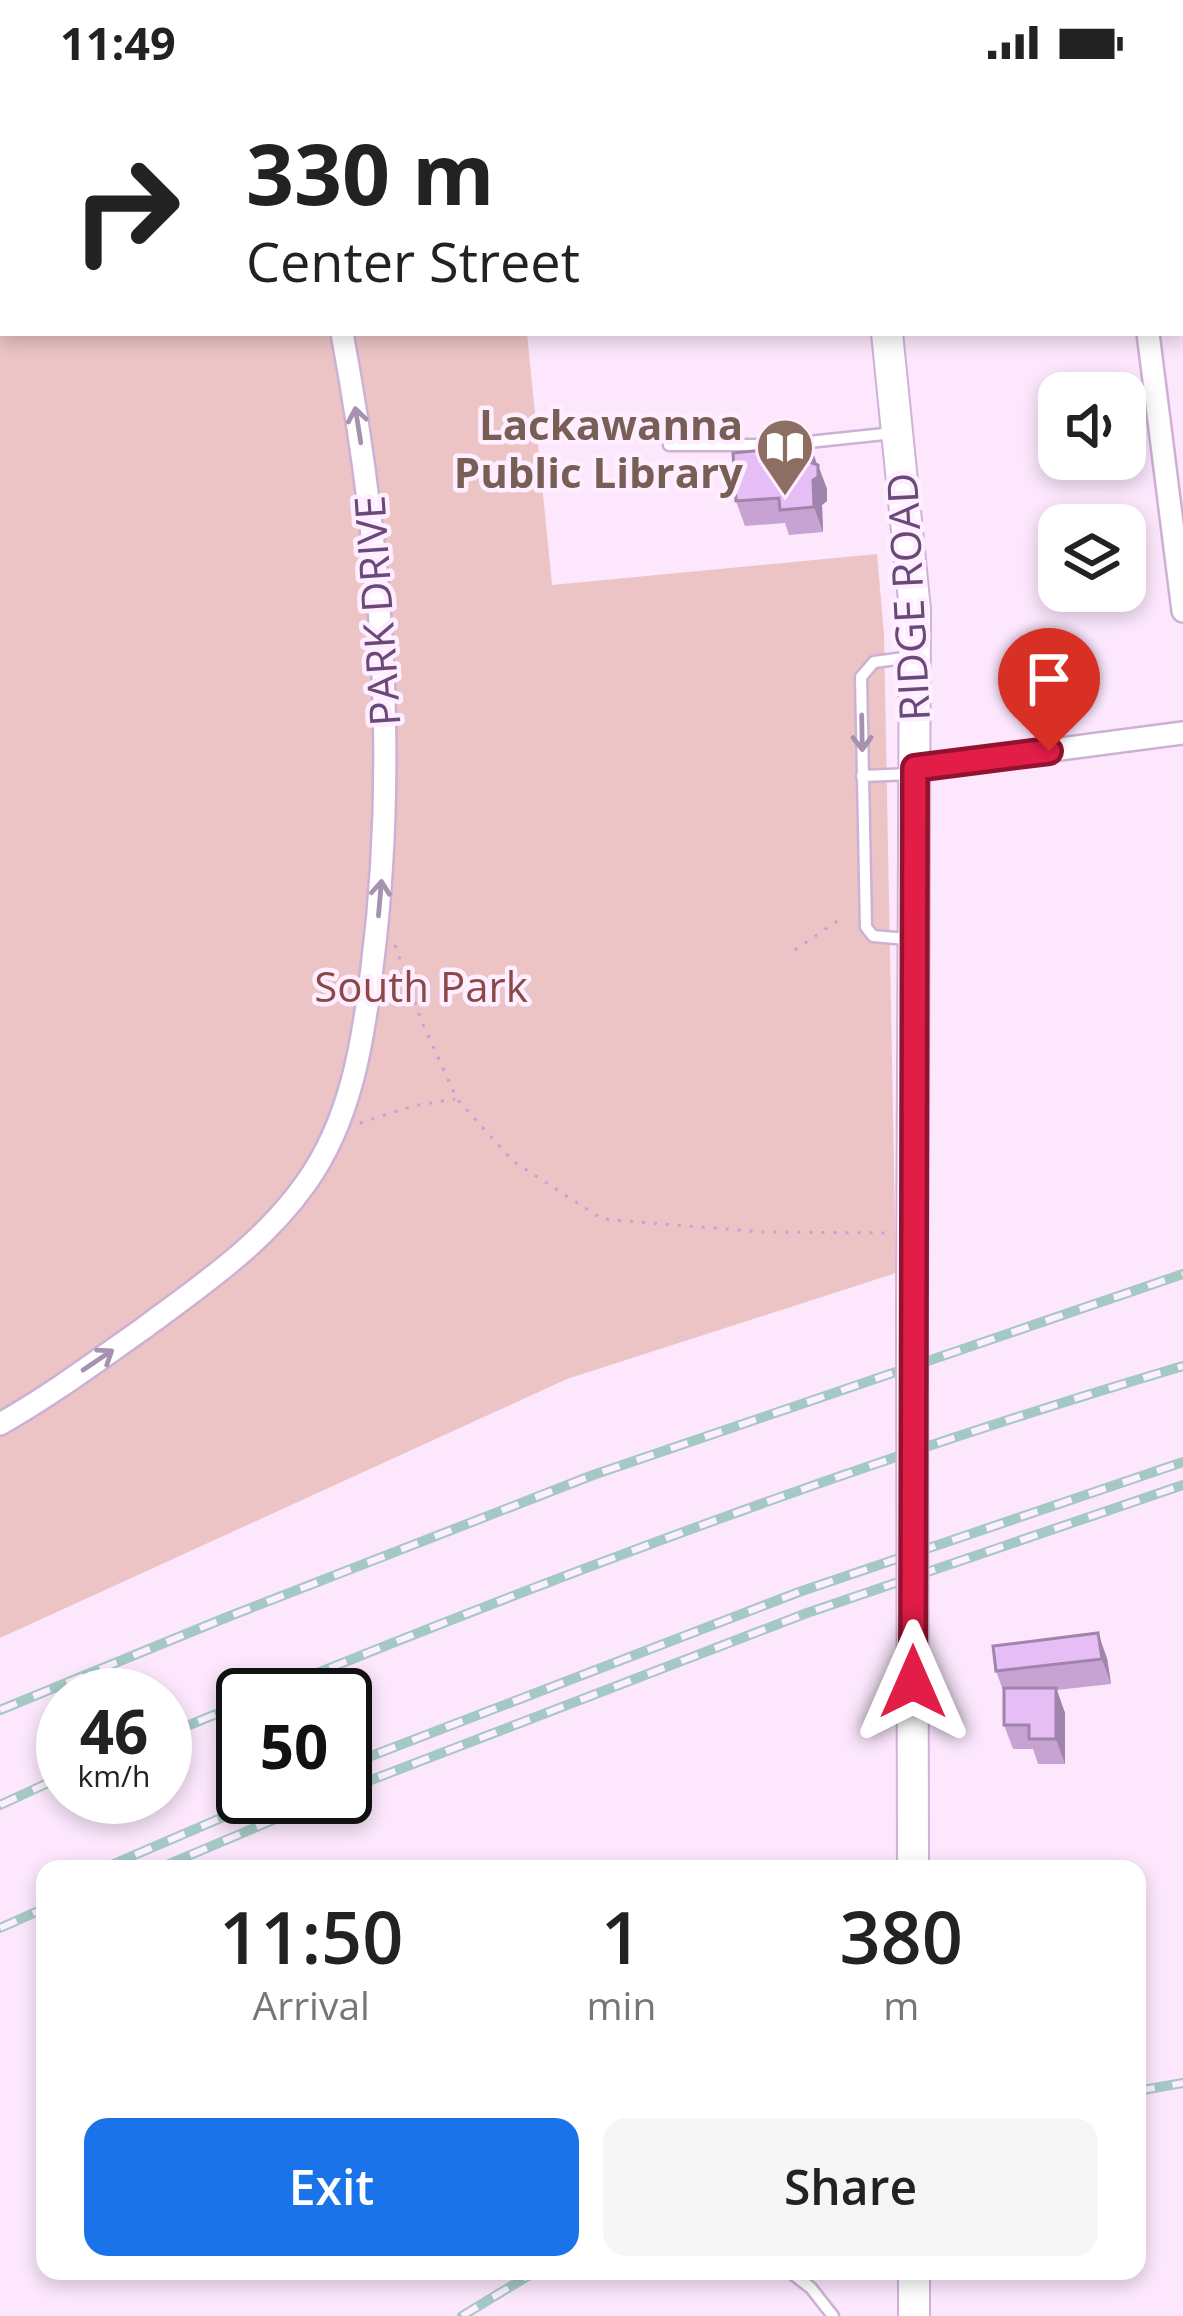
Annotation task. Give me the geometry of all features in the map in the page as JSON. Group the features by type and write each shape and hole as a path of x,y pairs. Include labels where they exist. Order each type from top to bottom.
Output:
{"main road":[{"name":"RIDGE ROAD","path":"887,336 915,656 913,1860"},
{"path":"914,2280 914,2316"}],"street":[{"name":"PARK DRIVE","path":"0,1424 106,1355 226,1268 274,1226 309,1180 334,1135 358,1066 382,891 386,706 378,576 342,336"},
{"path":"1149,336 1175,475 1183,611"},
{"path":"915,771 1183,733"}],"lane":[{"path":"669,445 754,447 897,433"},
{"path":"915,656 874,662 861,677 866,927 873,936 915,939"},
{"path":"862,776 915,771"},
{"path":"801,2280 833,2316"}],"path":[{"path":"795,950 840,919"},
{"path":"395,944 421,1020 457,1099 513,1161 602,1219 762,1232 911,1233"},
{"path":"334,1135 376,1116 457,1099"}],"green space":[{"name":"South Park","path":"0,336 527,336 552,585 877,554 884,635 896,1273 567,1379 0,1638"}],"building":[{"path":"807,437 809,462 818,465 814,507 780,510 779,498 736,501 733,453 763,450 763,441"},
{"path":"1098,1633 1102,1659 996,1671 993,1646"},
{"path":"1004,1688 1056,1688 1056,1739 1029,1739 1029,1725 1004,1725"}],"railway":[{"path":"0,1710 593,1475 1183,1274"},
{"path":"331,1668 719,1519 950,1439 1183,1366"},
{"path":"372,1756 799,1592 1183,1462"},
{"path":"372,1780 807,1613 1183,1485"},
{"path":"192,1724 216,1714"},
{"path":"0,1805 36,1788"},
{"path":"123,1860 216,1820"},
{"path":"178,1860 264,1824"},
{"path":"0,1928 36,1912"},
{"path":"1146,2089 1183,2083"},
{"path":"462,2316 521,2280"}],"place":[{"name":"Lackawanna Public Library","path":"785,498"}],"route":[{"path":"913,1682 915,768 1049,751"}]}
